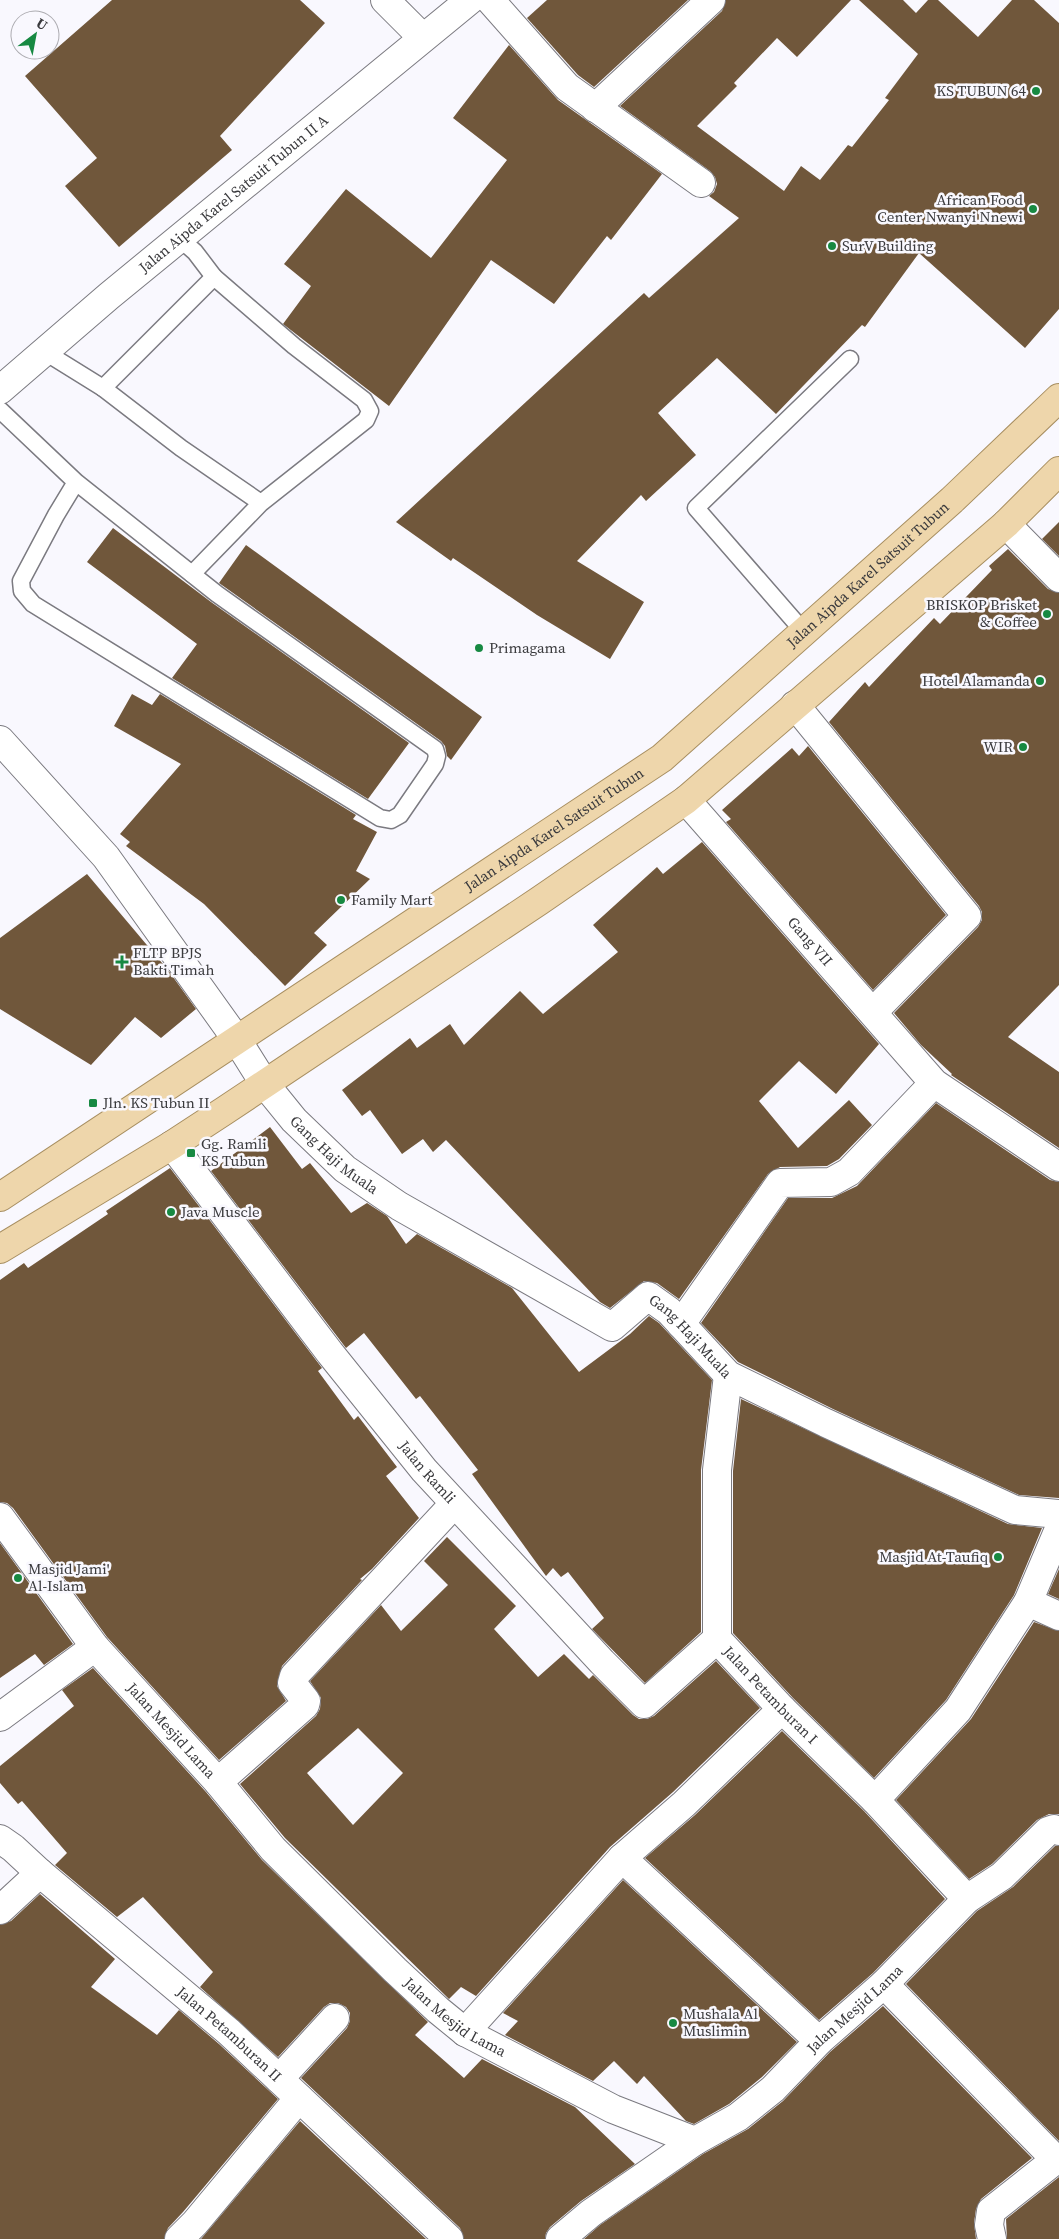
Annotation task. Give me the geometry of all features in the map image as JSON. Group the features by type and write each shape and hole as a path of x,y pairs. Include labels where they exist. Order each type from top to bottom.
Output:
{"main road":[{"name":"Jalan Aipda Karel Satsuit Tubun","path":"0,1197 662,758 952,500 1059,398"},
{"path":"0,1248 172,1145 539,901 686,800 1006,524 1059,471"}],"street":[{"path":"385,0 422,37"},
{"name":"Jalan Aipda Karel Satsuit Tubun II A","path":"0,390 179,238 422,37 470,0"},
{"path":"490,0 567,87 701,183"},
{"path":"595,108 711,0"},
{"path":"1006,524 1059,578"},
{"path":"795,705 967,916 873,1012"},
{"path":"0,740 106,857 237,1040 264,1083"},
{"name":"Gang VII","path":"686,800 934,1083 1059,1167"},
{"name":"Gang Haji Muala","path":"264,1083 294,1120 345,1169 399,1206 612,1328 648,1296 669,1311 728,1375 826,1423 1016,1510 1059,1514"},
{"path":"681,1324 780,1183 831,1182 849,1172 934,1083"},
{"name":"Jalan Ramli","path":"172,1145 330,1353 424,1470 644,1704 717,1639"},
{"name":"Jalan Petamburan I","path":"728,1375 717,1470 717,1639 782,1709 875,1800 967,1899"},
{"path":"218,1782 305,1705 305,1697 292,1683 294,1676 454,1504"},
{"name":"Jalan Mesjid Lama","path":"0,1517 95,1647 218,1782 273,1849 395,1970 464,2032 613,2109 695,2141 738,2117 773,2090 819,2041 884,1984 967,1899 1002,1876 1048,1831 1057,1828"},
{"path":"875,1800 958,1710 1028,1602 1059,1529"},
{"path":"1028,1602 1059,1616"},
{"path":"0,1717 95,1647"},
{"path":"464,2032 622,1858 684,1804 782,1709"},
{"name":"Jalan Petamburan II","path":"0,1839 229,2032 449,2239"},
{"path":"622,1858 819,2041"},
{"path":"0,1910 40,1873"},
{"path":"884,1984 1057,2159 991,2211 989,2225 992,2239"},
{"path":"279,2079 335,2018"},
{"path":"179,2239 195,2223 299,2098"},
{"path":"560,2239 591,2213 695,2141"}],"lane":[{"path":"179,238 195,252 214,278 294,346 364,400 370,411 366,420 261,503 192,574"},
{"path":"103,388 214,278"},
{"path":"46,352 103,388 181,448 261,503"},
{"path":"804,632 696,508 850,359"},
{"path":"0,410 76,482 217,594 435,749 437,756 435,764 400,815 391,820 380,818 34,604 22,591 21,581 76,482"}],"building":[{"path":"112,0 300,0 325,23 220,136 232,150 119,247 65,186 97,158 25,76 43,60 60,60 60,45"},
{"path":"547,0 688,0 594,87 578,75 527,18"},
{"path":"726,0 851,0 797,57 777,38 734,83 737,86 697,126 784,191 801,166 820,180 848,145 852,147 889,100 885,98 918,54 859,0 903,0 916,13 928,0 938,0 978,37 1012,0 1034,0 1059,23 1059,309 1025,348 919,253 865,327 862,325 776,414 717,358 658,413 696,455 646,501 641,495 577,561 644,602 610,659 537,615 453,558 451,561 396,522 644,293 649,298 739,218 709,196 714,192 717,184 715,177 710,171 620,106 722,11"},
{"path":"509,45 558,100 662,174 611,240 607,236 554,304 491,260 389,406 283,324 311,286 284,264 346,189 431,258 507,160 453,118"},
{"path":"1059,522 1059,556 1042,539"},
{"path":"113,528 211,602 409,743 368,799 172,678 197,644 87,562"},
{"path":"246,545 482,717 451,760 447,756 445,746 441,741 219,583"},
{"path":"1008,549 1048,589 1059,593 1059,985 1008,1037 1059,1072 1059,1148 951,1075 921,1045 894,1013 978,927 982,920 982,912 829,722 865,682 869,687 934,618 940,624 992,570 989,566"},
{"path":"132,694 152,705 160,694 356,815 353,819 377,832 356,871 370,879 314,933 327,945 285,986 204,904 126,846 130,842 120,834 181,764 114,726"},
{"path":"808,746 946,915 873,990 726,822 731,819 722,810 792,748 799,756"},
{"path":"702,842 879,1044 836,1094 799,1061 759,1101 798,1148 849,1100 872,1125 839,1159 827,1166 780,1167 768,1174 679,1299 657,1283 644,1281 610,1308 600,1302 446,1140 433,1152 423,1139 402,1154 370,1110 362,1116 342,1090 410,1038 417,1048 450,1024 464,1045 520,991 543,1014 618,952 593,925 657,867 663,874"},
{"path":"87,874 168,970 196,1009 161,1038 135,1017 91,1065 0,1009 0,938"},
{"path":"936,1103 1050,1180 1059,1182 1059,1498 1019,1495 833,1409 738,1362 701,1323 788,1198 832,1198 857,1186"},
{"path":"270,1127 302,1169 310,1163 351,1213 367,1203 387,1216 406,1244 417,1234 512,1288 579,1372 630,1334 649,1316 659,1323 712,1380 701,1470 701,1632 645,1683 592,1629 604,1618 568,1572 561,1577 553,1568 546,1576 472,1474 478,1470 420,1396 416,1399 364,1333 346,1348 211,1171"},
{"path":"170,1168 322,1368 318,1371 354,1420 358,1416 397,1467 386,1476 419,1518 372,1569 360,1579 362,1580 282,1666 277,1686 286,1701 219,1760 107,1637 13,1508 7,1503 0,1502 0,1280 24,1263 28,1268 108,1214 106,1211"},
{"path":"741,1399 1008,1524 1042,1528 1014,1595 946,1700 874,1778 793,1698 733,1633 733,1471"},
{"path":"447,1537 516,1606 494,1629 538,1677 564,1654 589,1679 593,1675 633,1715 639,1719 647,1719 654,1716 716,1661 760,1708 673,1792 610,1847 476,1996 461,1987 449,1999 285,1838 240,1784 316,1716 320,1709 321,1698 310,1681 381,1605 401,1631 448,1585 424,1561","holes":["358,1728 403,1773 353,1825 307,1773"]},
{"name":"Masjid Jami' Al-Islam","path":"0,1543 73,1644 44,1665 35,1654 0,1678"},
{"path":"1059,1569 1059,1599 1048,1594"},
{"path":"1034,1622 1059,1631 1059,1814 1049,1814 1037,1820 992,1864 969,1879 896,1800 971,1719"},
{"path":"93,1668 206,1792 262,1860 428,2022 415,2035 464,2078 482,2059 575,2107 635,2164 581,2201 550,2227 545,2239 464,2239 460,2228 301,2078 347,2028 350,2021 350,2013 346,2007 338,2003 330,2003 324,2007 278,2057 200,1987 213,1972 143,1897 117,1917 55,1865 67,1853 22,1801 18,1804 0,1783 0,1766 74,1706 62,1690"},
{"path":"782,1731 864,1811 945,1899 873,1973 819,2020 645,1858 695,1815"},
{"path":"1055,1846 1059,1846 1059,2141 906,1984 977,1911 1013,1887"},
{"path":"623,1880 797,2042 762,2077 729,2104 694,2124 686,2121 644,2076 637,2084 614,2061 593,2081 505,2035 518,2021 503,2013"},
{"path":"40,1894 115,1959 91,1987 157,2035 179,2010 278,2099 168,2228 164,2239 0,2239 0,1925 11,1921"},
{"path":"883,2006 1032,2158 981,2199 976,2209 974,2223 976,2239 584,2239 600,2225 703,2154 748,2129 783,2101 830,2052"},
{"path":"300,2121 426,2239 201,2239"},
{"path":"1059,2177 1059,2239 1007,2239 1006,2219"}],"place":[{"name":"KS TUBUN 64","path":"1036,91"},
{"name":"African Food Center Nwanyi Nnewi","path":"1033,209"},
{"name":"SurV Building","path":"832,246"},
{"name":"BRISKOP Brisket & Coffee","path":"1047,614"},
{"name":"Primagama","path":"479,648"},
{"name":"Hotel Alamanda","path":"1040,681"},
{"name":"WIR","path":"1023,747"},
{"name":"Family Mart","path":"341,900"},
{"name":"FLTP BPJS Bakti Timah","path":"122,962"},
{"name":"Jln. KS Tubun II","path":"93,1103"},
{"name":"Gg. Ramli KS Tubun","path":"191,1153"},
{"name":"Java Muscle","path":"171,1212"},
{"name":"Masjid At-Taufiq","path":"998,1557"},
{"name":"Masjid Jami' Al-Islam","path":"18,1578"},
{"name":"Mushala Al Muslimin","path":"673,2023"}]}
